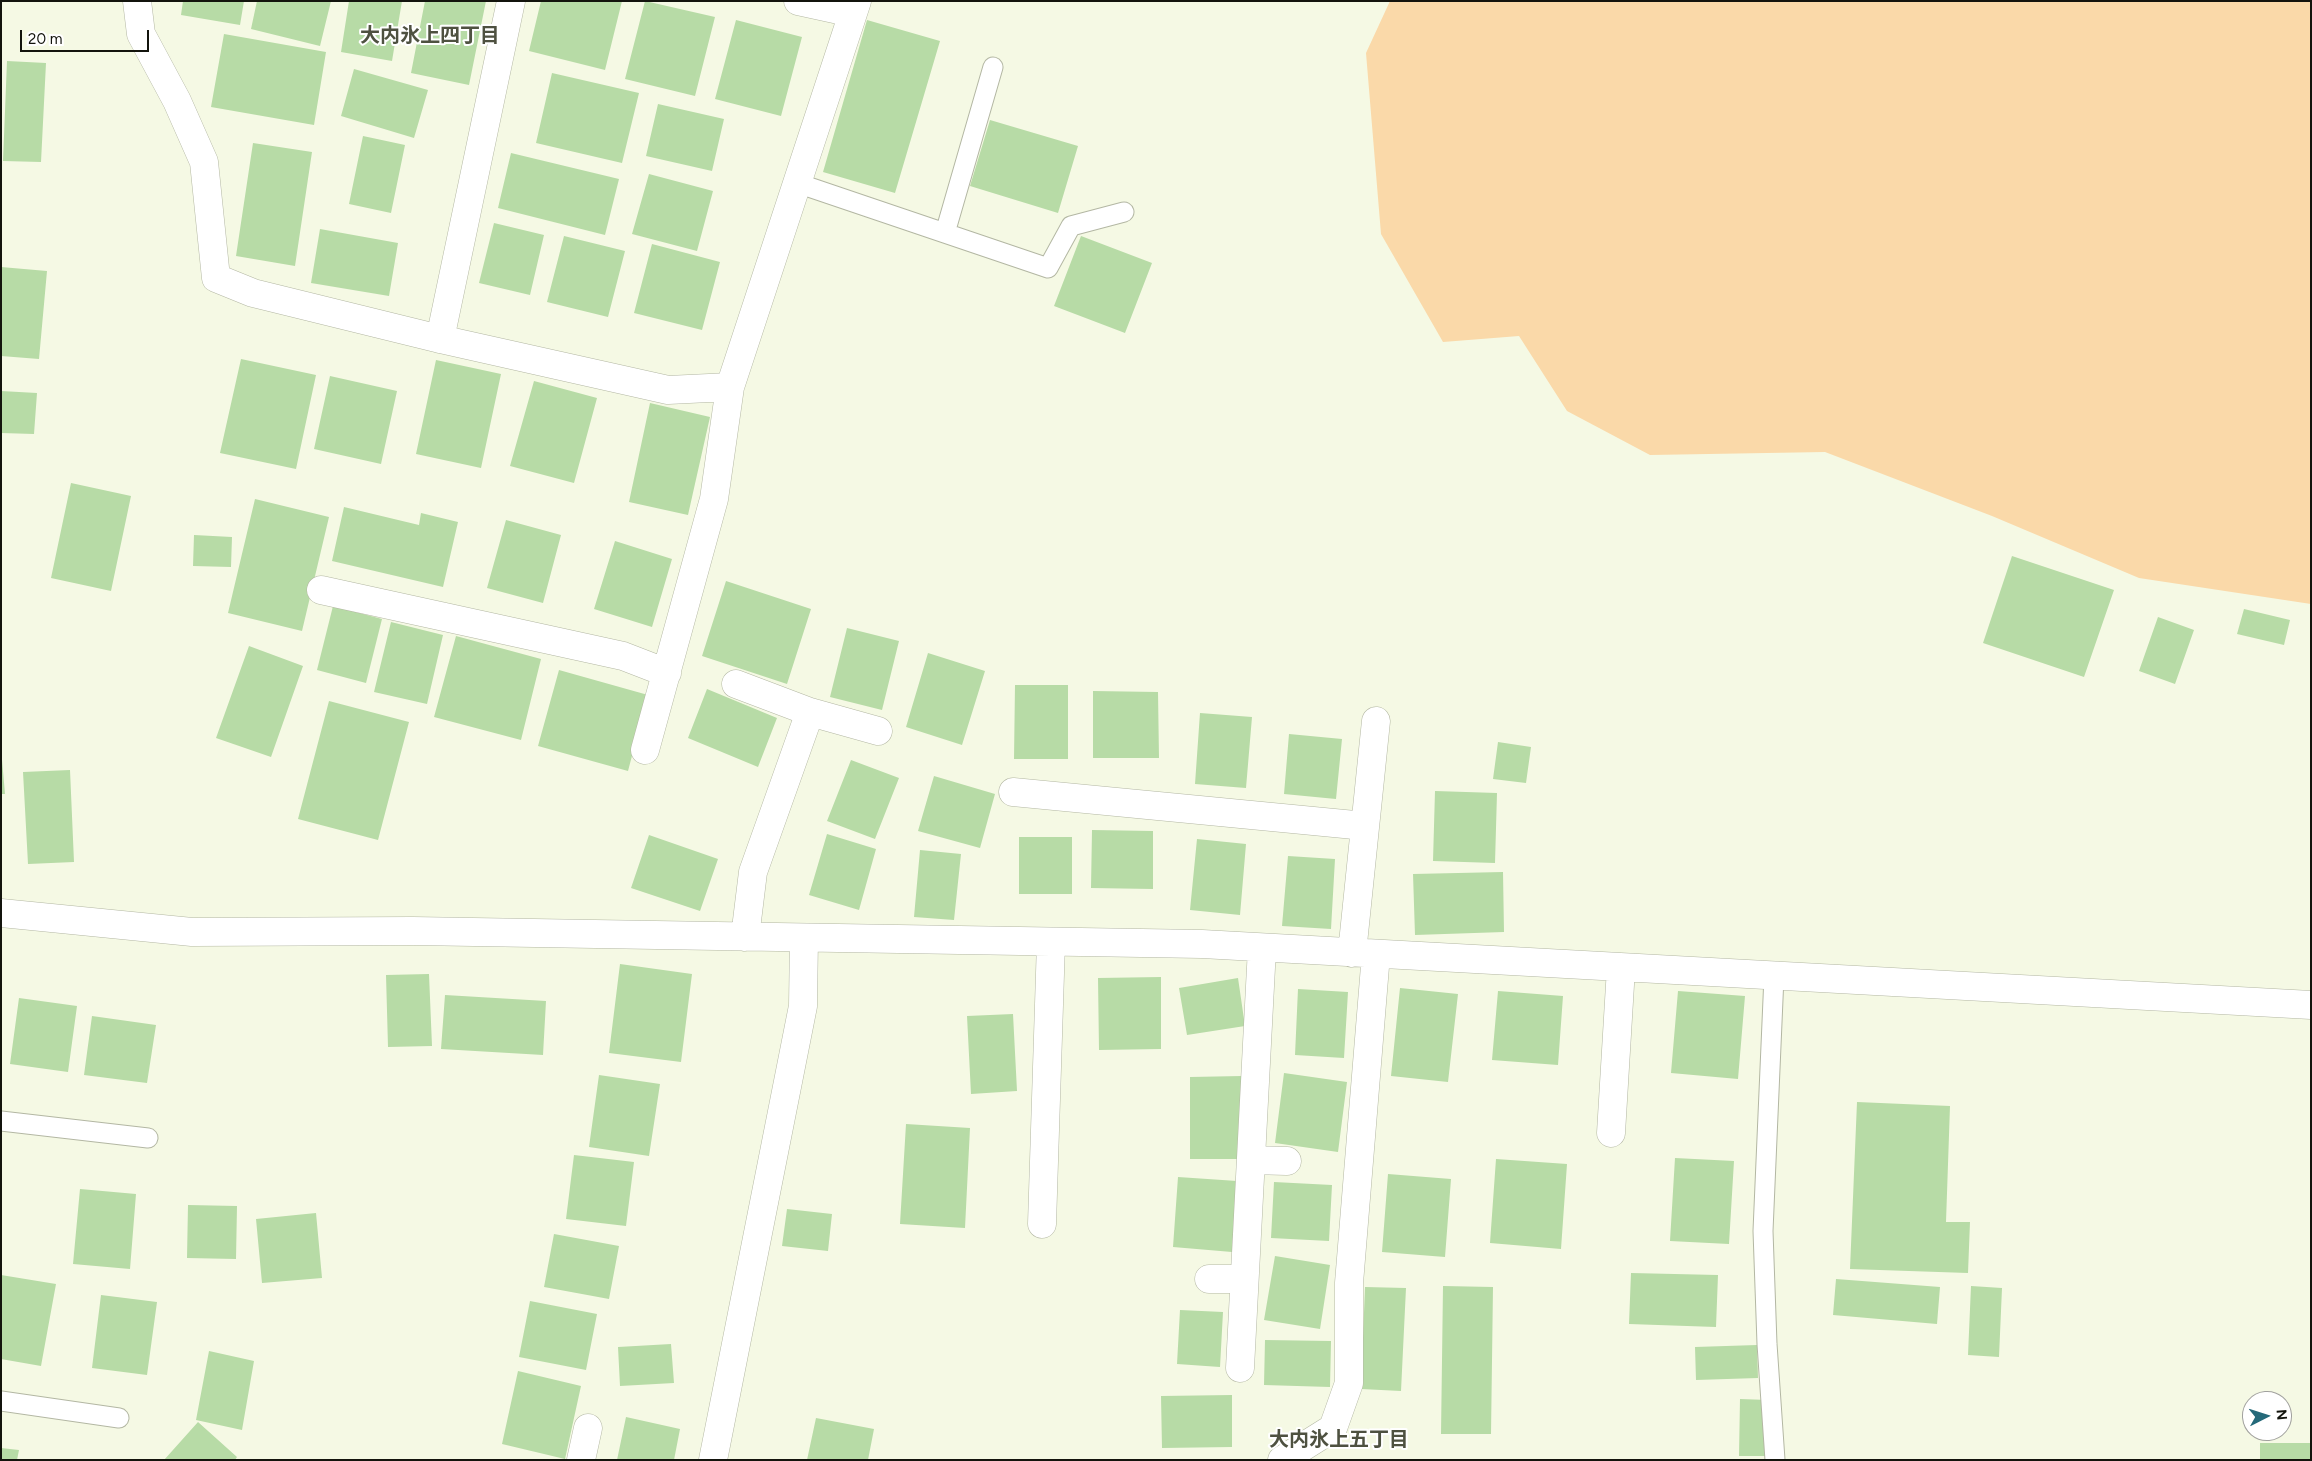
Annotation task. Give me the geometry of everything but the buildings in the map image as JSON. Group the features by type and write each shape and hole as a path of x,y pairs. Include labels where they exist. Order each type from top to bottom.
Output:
{"street":[{"path":"137,1 141,34 177,101 204,162 216,278 253,293 440,339 668,390 730,387"},
{"path":"440,339 511,1"},
{"path":"646,750 714,499 730,387 855,7 798,1"},
{"path":"321,590 623,656 667,673"},
{"path":"736,684 810,712 878,731"},
{"path":"745,937 753,872 810,712"},
{"path":"1282,1460 1333,1428 1349,1383 1349,1283 1364,954 1365,826 1376,722"},
{"path":"1013,792 1365,826"},
{"path":"1,913 192,932 413,931 1202,944 2311,1005"},
{"path":"713,1460 803,1006 804,938"},
{"path":"1042,1224 1051,942"},
{"path":"1240,1368 1262,948"},
{"path":"1611,1133 1621,968"},
{"path":"1251,1160 1287,1161"},
{"path":"1209,1279 1244,1279"},
{"path":"581,1460 588,1428"}],"lane":[{"path":"945,233 994,67"},
{"path":"797,183 1048,268 1071,226 1124,212"},
{"path":"1774,976 1763,1231 1775,1460"},
{"path":"1,1121 148,1138"},
{"path":"1,1401 119,1418"}],"shaded area":[{"path":"1390,1 2311,1 2311,604 2139,578 1992,516 1825,452 1650,455 1567,411 1519,336 1443,342 1381,234 1366,53"}],"district":[{"name":"大内氷上四丁目","path":"430,36"},
{"name":"大内氷上五丁目","path":"1339,1440"}]}
